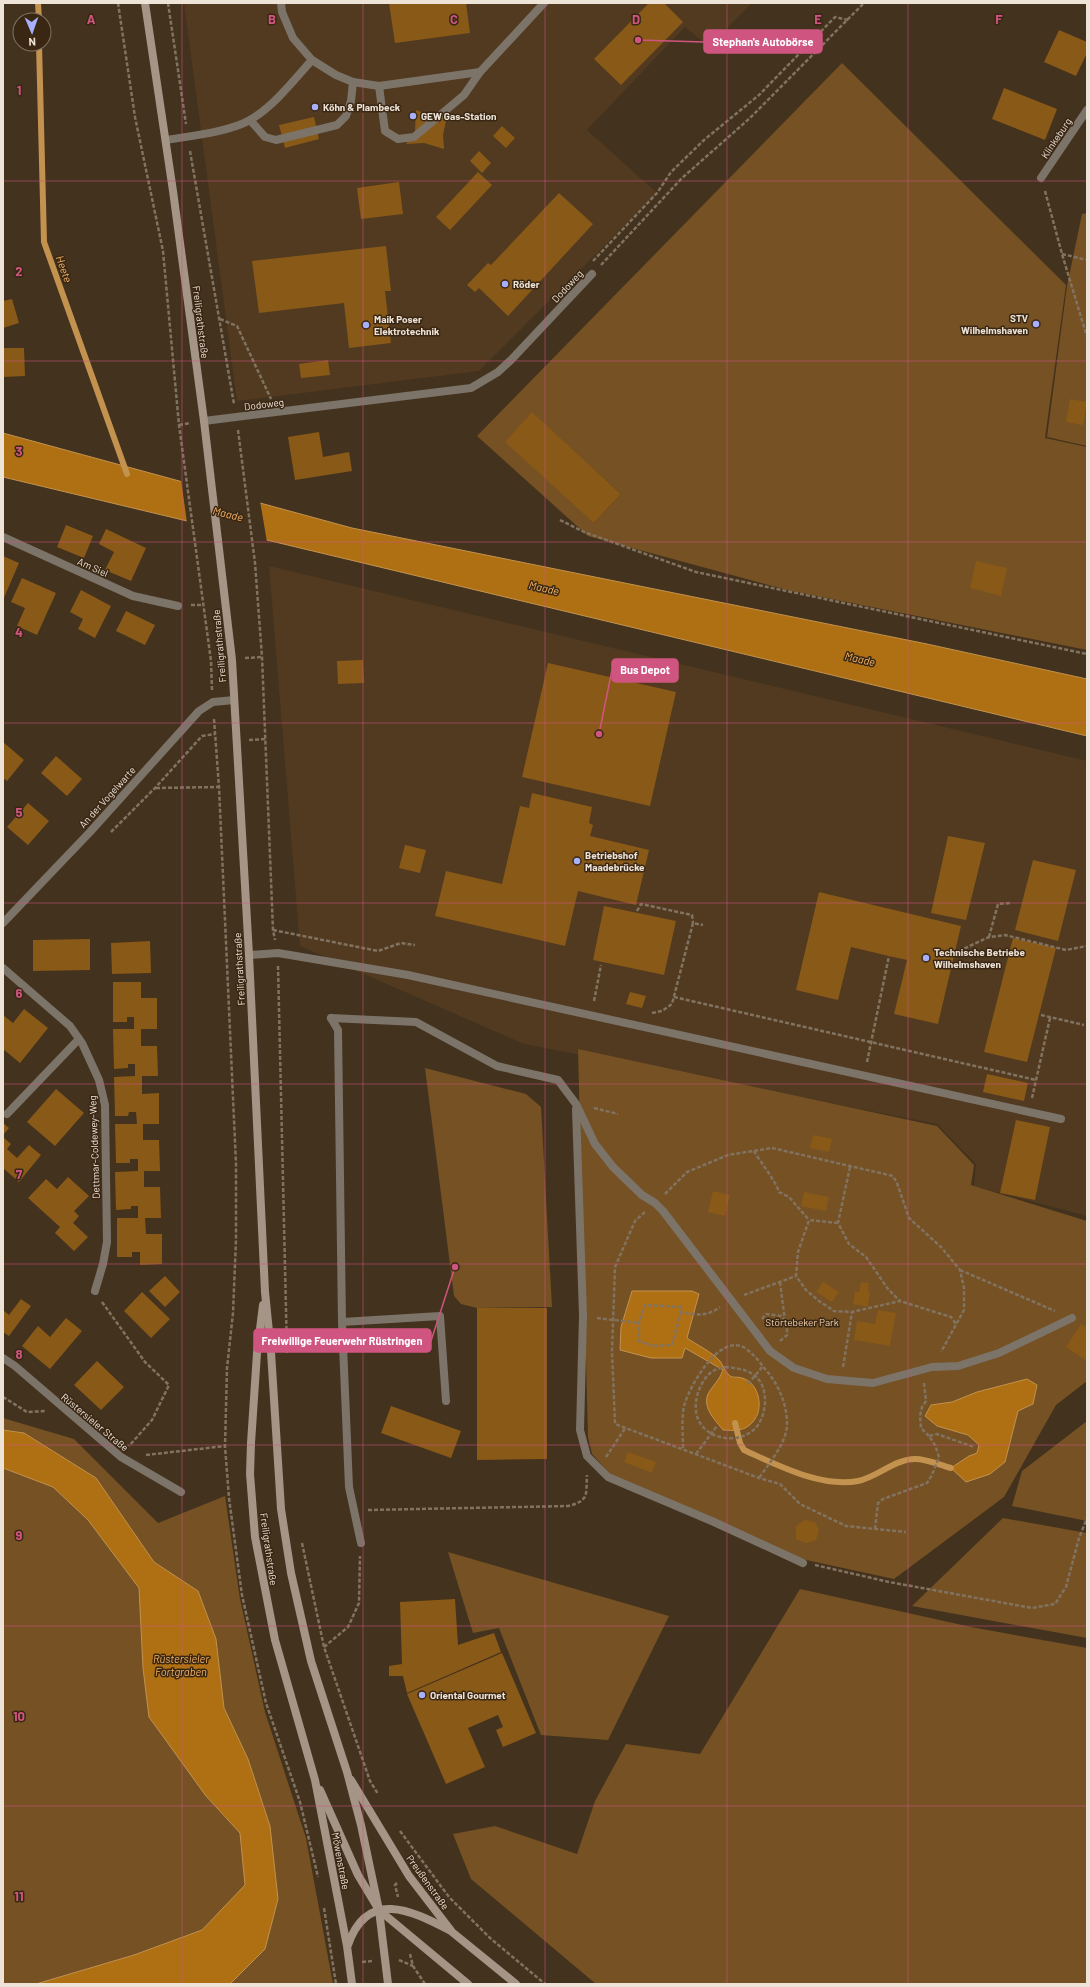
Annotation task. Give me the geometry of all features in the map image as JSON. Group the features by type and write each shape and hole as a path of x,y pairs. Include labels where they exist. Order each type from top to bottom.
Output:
{"main road":[{"name":"Freiligrathstraße","path":"145,3 166,140 204,421 232,660 249,955 265,1292 271,1352 281,1509 291,1573 311,1661 347,1772"},
{"name":"Freiligrathstraße","path":"265,1292 257,1353 250,1443 250,1474 255,1536 275,1640 315,1780"},
{"path":"347,1772 361,1826 379,1910 388,1984"},
{"name":"Preußenstraße","path":"347,1772 409,1876 452,1932 516,1984"},
{"path":"315,1780 358,1875 379,1910 468,1984"},
{"name":"Möwenstraße","path":"315,1780 347,1946 352,1984"},
{"path":"347,1946 356,1927 363,1920 379,1910 400,1909 409,1911 452,1932"}],"street":[{"path":"281,3 282,12 293,38 312,60 336,76 354,82 379,86 480,72"},
{"path":"379,86 385,131 398,138 414,137 464,95 480,72 544,3"},
{"path":"166,140 188,137 233,127 250,120 282,93 312,60"},
{"path":"250,120 265,137 276,140 337,125 346,116 351,102 354,82"},
{"name":"Klinkeburg","path":"1041,178 1087,110"},
{"name":"Dodoweg","path":"204,421 471,388 498,372 511,360 592,274"},
{"name":"Am Siel","path":"3,537 133,596 178,606"},
{"name":"An der Vogelwarte","path":"3,922 90,832 199,711 213,702 234,700"},
{"path":"249,955 278,953 408,975 1061,1119"},
{"name":"Dettmar-Coldewey-Weg","path":"3,968 70,1026 91,1060 99,1080 104,1106 107,1242 103,1264 95,1291"},
{"path":"361,1543 349,1487 342,1322 338,1030 331,1018 416,1022 496,1066 558,1080 576,1104 595,1144 613,1167 642,1195 655,1203 770,1351 794,1368 827,1379 873,1382 932,1367 958,1366 999,1353 1072,1318"},
{"path":"7,1114 79,1039"},
{"path":"576,1104 583,1315 580,1430 587,1456 608,1477 714,1522 803,1563"},
{"path":"342,1322 440,1316 446,1401"},
{"name":"Rüstersieler Straße","path":"3,1358 15,1366 121,1457 181,1492"}],"path":[{"path":"118,3 135,117 164,251 184,466 211,661"},
{"path":"168,3 188,137 237,417 255,563 267,739 273,930 278,953 287,1359"},
{"name":"Dodoweg","path":"592,274 682,178 750,118 864,3"},
{"path":"588,266 657,193 671,172 704,140 759,95 835,17 848,20"},
{"path":"1041,178 1087,337"},
{"path":"1062,254 1087,260"},
{"path":"220,318 236,326 278,412"},
{"path":"560,520 584,532 696,572 1087,654"},
{"path":"155,788 219,787"},
{"path":"989,937 998,904 1011,903"},
{"path":"638,911 640,904 692,915 693,923 672,1004 662,1011 645,1013"},
{"path":"693,923 703,925"},
{"path":"273,930 378,951 400,943 415,945"},
{"path":"959,951 989,937 1005,935 1066,950 1087,946"},
{"path":"864,1076 889,956"},
{"path":"600,1004 594,1001 601,965"},
{"path":"674,997 1036,1080"},
{"path":"1041,1015 1084,1025"},
{"path":"1029,1112 1050,1018"},
{"path":"576,1104 618,1114"},
{"path":"906,1532 846,1526 800,1504 780,1484 759,1478 683,1448 615,1424 612,1351 615,1267 635,1221 687,1172 728,1155 772,1148 893,1176 899,1188 909,1218 941,1247 960,1270 964,1288 964,1310 932,1367"},
{"path":"754,1151 767,1173 776,1183 779,1192 789,1197 809,1220 838,1223"},
{"path":"850,1167 838,1223 849,1244 866,1257 888,1288 900,1301 951,1317 956,1324"},
{"path":"809,1220 798,1252 796,1276 806,1290 834,1311 852,1312 900,1301"},
{"path":"960,1270 1072,1318"},
{"path":"681,1312 698,1316 713,1313 731,1300 796,1276"},
{"path":"770,1351 787,1335 787,1323 785,1321 780,1282"},
{"path":"95,1291 145,1362 169,1385 152,1420 121,1457"},
{"path":"645,1305 681,1307 681,1312 672,1345 653,1346 639,1341 639,1323 645,1305"},
{"path":"841,1380 852,1312"},
{"path":"753,1329 766,1314 781,1316 785,1321"},
{"path":"613,1321 639,1323"},
{"path":"683,1448 684,1404 697,1378 718,1350 730,1345 743,1347 773,1378 784,1402 788,1425 782,1444 759,1478"},
{"path":"748,1384 763,1366"},
{"path":"725,1367 741,1369 755,1375 764,1389 764,1410 757,1426 739,1438 722,1438 712,1434 700,1422 696,1408 698,1392 704,1380 714,1370 725,1367"},
{"path":"875,1529 878,1503 883,1499 927,1483 932,1476 939,1457 935,1445 922,1428 920,1416 926,1394 918,1370"},
{"path":"3,1398 27,1412 65,1409"},
{"path":"696,1454 717,1426"},
{"path":"599,1468 626,1427"},
{"path":"929,1436 937,1434 974,1448"},
{"path":"121,1457 225,1446"},
{"path":"354,1510 568,1506 580,1503 586,1494 587,1456"},
{"path":"803,1563 889,1582 1032,1608 1055,1604 1066,1587 1078,1538 1087,1518"},
{"path":"301,1537 324,1646 370,1781 381,1800"},
{"path":"324,1646 348,1627 359,1603 361,1543"},
{"path":"396,1825 449,1897 490,1938 545,1984"},
{"path":"333,1965 336,1984"}],"shaded area":[{"path":"184,3 752,3 709,47 685,27 587,130 657,193 479,371 237,401"},
{"path":"269,566 1087,761 1087,1216 974,1186 976,1164 937,1124 524,1044 300,946"}],"green space":[{"path":"842,63 1066,285 1045,438 1087,447 1087,650 787,590 588,536 477,436","holes":["532,413 621,494 594,523"]},
{"path":"1087,213 1087,446 1047,437 1067,286 1082,214"},
{"name":"Störtebeker Park","path":"578,1049 937,1126 974,1165 971,1185 1087,1221 1087,1381 1056,1405 1004,1497 894,1579 806,1560 611,1475 592,1454 588,1437"},
{"path":"425,1068 526,1094 541,1107 552,1307 477,1308 461,1304 454,1296"},
{"path":"3,1418 74,1439 158,1523 225,1496 240,1599 265,1712 306,1838 333,1984 230,1984 265,1949 270,1826 248,1759 224,1708 216,1639 198,1591 154,1562 96,1478 24,1433 3,1430"},
{"path":"1087,1421 1087,1521 1012,1506 1022,1471"},
{"path":"3,1468 53,1487 88,1520 139,1588 143,1668 206,1796 240,1833 245,1885 202,1930 134,1955 36,1984 3,1984"},
{"path":"1003,1518 1087,1533 1087,1638 912,1606"},
{"path":"448,1552 669,1616 608,1740 541,1735 499,1628 473,1633"},
{"path":"800,1589 971,1627 1087,1648 1087,1984 596,1984 471,1879 453,1834 495,1826 577,1854 595,1801 626,1744 700,1754"}],"water":[{"name":"Maade","path":"3,433 352,528 927,644 1087,679 1087,736 3,477"},
{"path":"632,1291 692,1291 699,1294 687,1338 717,1358 730,1376 748,1380 756,1389 759,1401 758,1414 749,1426 737,1430 723,1430 708,1409 708,1394 723,1370 685,1348 682,1358 651,1358 620,1350 621,1327"},
{"path":"1027,1379 1037,1385 1033,1404 1018,1411 1005,1462 990,1474 966,1482 951,1468 969,1456 977,1453 979,1445 968,1435 937,1426 925,1416 931,1405 952,1402 977,1392"},
{"name":"Rüstersieler Fortgraben","path":"3,1430 24,1433 96,1478 154,1562 198,1591 216,1639 224,1708 248,1759 270,1826 278,1899 265,1949 230,1984 36,1984 134,1955 202,1930 245,1885 240,1833 206,1796 149,1717 143,1668 139,1588 88,1520 53,1487 3,1468"}],"pier":[{"path":"181,479 260,501 267,542 187,523"}],"building":[{"path":"389,3 466,3 470,33 395,43"},
{"path":"649,3 664,3 683,22 621,85 594,59"},
{"path":"1059,30 1087,42 1087,53 1076,76 1044,62"},
{"path":"1004,88 1057,109 1045,140 992,119"},
{"path":"416,110 429,115 447,116 443,135 444,149 424,143 406,144 415,131"},
{"path":"314,117 319,139 285,148 279,125"},
{"path":"502,126 515,138 506,148 493,136"},
{"path":"479,151 491,163 482,173 470,161"},
{"path":"478,172 492,185 450,230 436,217"},
{"path":"399,182 403,214 361,219 357,188"},
{"path":"559,193 593,224 508,316 479,288 475,292 467,285 488,263 491,265"},
{"path":"386,246 391,291 385,291 391,343 349,348 344,303 259,313 252,261"},
{"path":"12,299 19,323 3,328 3,301"},
{"path":"3,348 24,348 25,376 3,377"},
{"path":"328,360 330,375 301,378 299,364"},
{"path":"1070,399 1087,402 1083,425 1066,422"},
{"path":"532,412 621,494 594,523 505,442"},
{"path":"319,432 323,457 349,452 352,471 295,480 288,437"},
{"path":"66,525 93,536 84,558 57,547"},
{"path":"106,529 146,548 131,581 105,570 114,552 99,544"},
{"path":"3,556 19,563 3,600"},
{"path":"976,561 1007,568 1001,596 970,588"},
{"path":"22,578 56,593 37,635 17,626 25,608 11,602"},
{"path":"81,590 111,606 95,638 78,629 83,619 70,612"},
{"path":"126,611 155,625 145,645 116,631"},
{"path":"363,660 364,683 338,684 337,661"},
{"path":"548,663 676,692 650,806 522,777"},
{"path":"3,742 24,760 7,781 3,778"},
{"path":"56,756 82,779 67,796 41,773"},
{"name":"Betriebshof Maadebrücke","path":"532,793 592,807 589,823 593,825 590,836 649,850 636,905 578,891 565,946 435,916 446,871 502,884 520,806 529,808"},
{"path":"28,803 49,821 28,845 7,827"},
{"path":"948,836 985,843 966,920 931,913"},
{"path":"405,845 426,850 420,873 399,868"},
{"path":"1033,860 1076,870 1058,941 1015,930"},
{"name":"Technische Betriebe Wilhelmshaven","path":"819,892 961,926 938,1024 894,1014 907,960 851,947 838,1000 796,990"},
{"path":"604,906 676,921 664,975 593,960"},
{"path":"1013,938 1056,948 1027,1062 984,1052"},
{"path":"90,939 90,970 33,971 33,940"},
{"path":"150,941 151,973 112,974 111,943"},
{"path":"113,982 141,982 141,998 157,998 157,1029 141,1029 141,1046 157,1046 158,1076 142,1076 142,1094 159,1093 159,1124 143,1124 143,1140 159,1140 160,1171 144,1171 144,1187 160,1187 161,1218 145,1218 146,1234 162,1234 162,1264 140,1265 140,1252 132,1252 132,1257 117,1257 117,1218 138,1218 138,1206 131,1206 131,1209 116,1210 115,1172 138,1171 138,1159 130,1159 130,1163 116,1163 115,1124 137,1124 136,1112 129,1112 128,1116 115,1116 114,1077 135,1076 135,1064 128,1064 128,1068 114,1069 113,1029 134,1029 134,1017 127,1017 127,1022 113,1022"},
{"path":"630,992 646,996 642,1008 626,1004"},
{"path":"24,1009 48,1028 20,1063 3,1049 3,1015 13,1023"},
{"path":"987,1074 1028,1083 1024,1101 983,1092"},
{"path":"56,1089 84,1113 55,1146 27,1122"},
{"path":"1016,1120 1050,1127 1035,1200 1000,1193"},
{"path":"3,1123 9,1128 3,1135"},
{"path":"813,1135 832,1139 829,1152 810,1148"},
{"path":"3,1137 11,1144 7,1149 17,1158 29,1145 41,1155 19,1182 3,1168"},
{"path":"68,1177 89,1196 74,1211 79,1216 73,1223 88,1237 74,1251 55,1233 60,1227 28,1198 46,1179 57,1189"},
{"path":"713,1191 730,1195 725,1216 708,1212"},
{"path":"804,1192 829,1197 826,1211 801,1206"},
{"path":"165,1276 180,1292 165,1307 149,1291"},
{"path":"823,1282 839,1292 832,1302 816,1292"},
{"path":"861,1282 869,1283 868,1291 870,1291 868,1307 853,1304 855,1291 859,1292"},
{"path":"142,1292 170,1319 151,1338 124,1311"},
{"path":"21,1299 31,1306 9,1336 3,1332 3,1310 9,1315"},
{"path":"477,1308 547,1308 547,1459 477,1460"},
{"path":"878,1310 896,1313 890,1346 854,1340 857,1321 875,1324"},
{"path":"66,1318 82,1331 50,1369 22,1346 38,1326 50,1337"},
{"path":"1081,1324 1087,1328 1087,1361 1066,1347"},
{"path":"97,1361 124,1387 101,1410 74,1385"},
{"path":"391,1406 461,1431 451,1458 381,1433"},
{"path":"628,1452 656,1462 652,1473 624,1462"},
{"path":"805,1520 815,1522 819,1530 816,1540 806,1543 796,1539 796,1526"},
{"path":"455,1599 458,1645 494,1633 501,1652 407,1693 403,1676 389,1676 389,1666 402,1664 400,1602"},
{"path":"502,1653 536,1733 503,1747 496,1730 503,1727 498,1715 468,1728 485,1767 446,1784 407,1694"}],"waterway":[{"name":"Heete","path":"38,3 39,12"},
{"name":"Heete","path":"39,52 44,242 127,474"},
{"path":"735,1423 740,1443 744,1450 785,1468 814,1478 829,1481 858,1481 872,1476 900,1462 915,1459 929,1461 951,1468"}],"place":[{"name":"Stephan's Autobörse","path":"638,40"},
{"name":"Köhn & Plambeck","path":"315,107"},
{"name":"GEW Gas-Station","path":"413,116"},
{"name":"Röder","path":"505,284"},
{"name":"STV Wilhelmshaven","path":"1036,324"},
{"name":"Maik Poser Elektrotechnik","path":"366,325"},
{"name":"Bus Depot","path":"599,734"},
{"name":"Betriebshof Maadebrücke","path":"577,861"},
{"name":"Technische Betriebe Wilhelmshaven","path":"926,958"},
{"name":"Freiwillige Feuerwehr Rüstringen","path":"455,1267"},
{"name":"Oriental Gourmet","path":"422,1695"}]}
